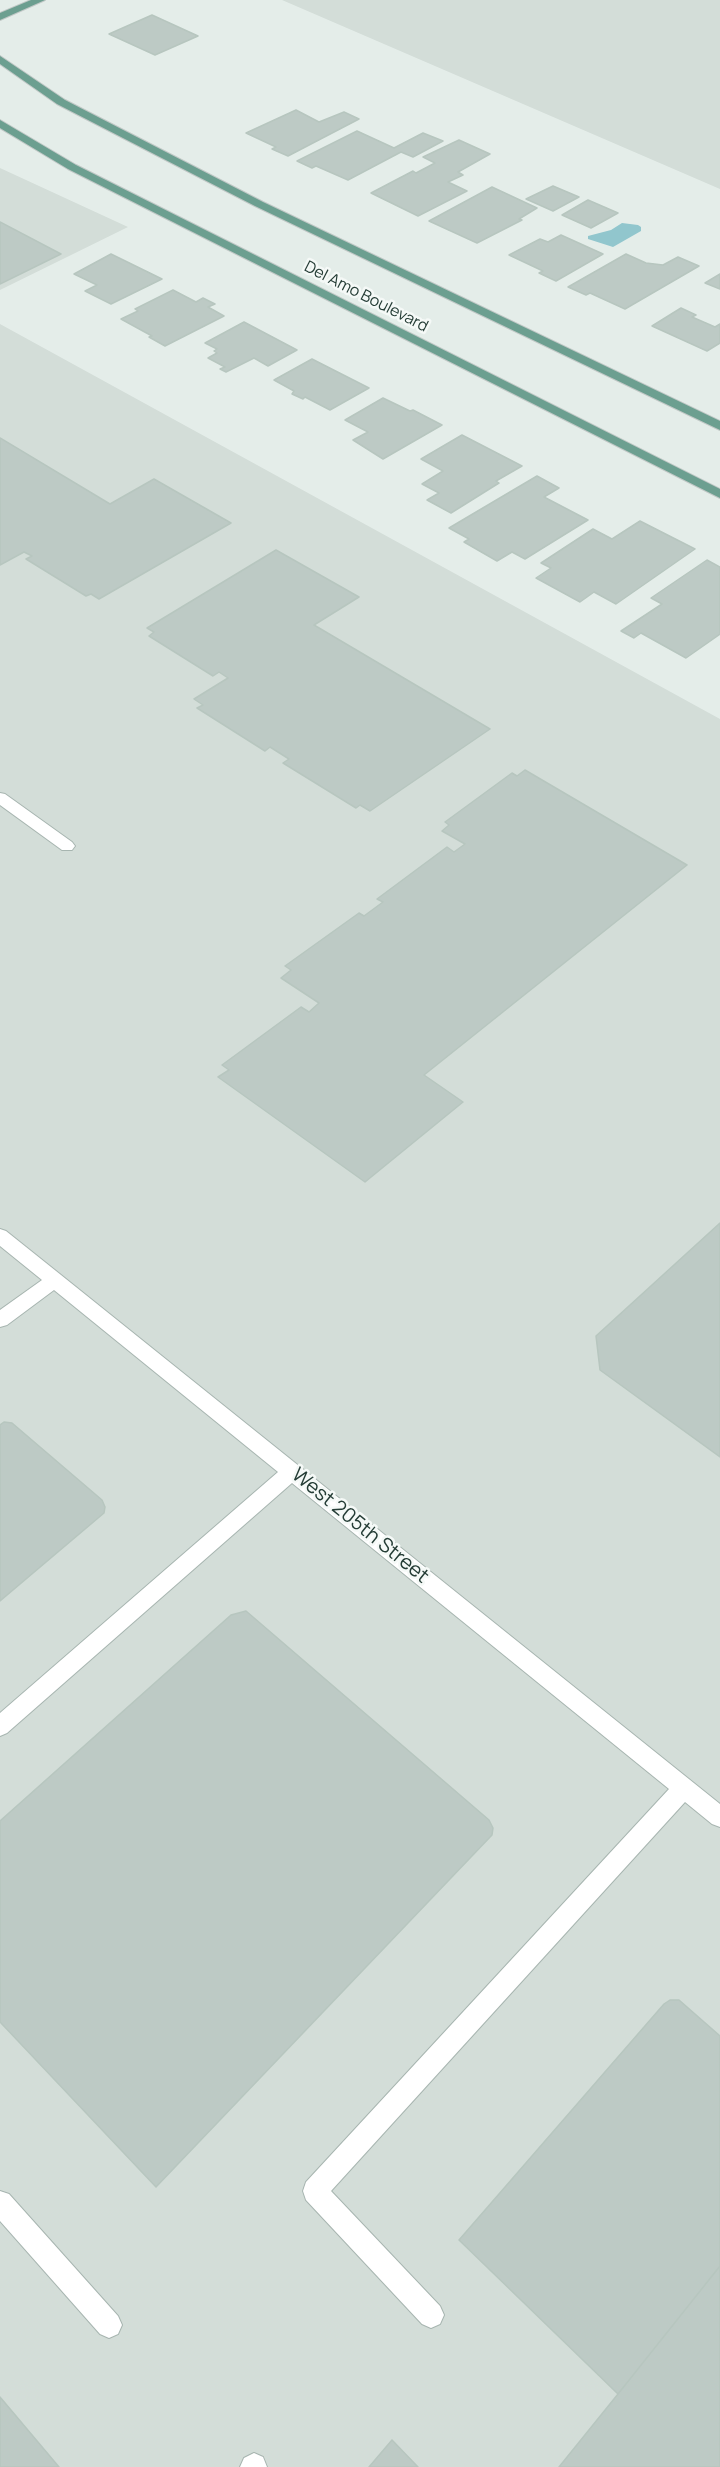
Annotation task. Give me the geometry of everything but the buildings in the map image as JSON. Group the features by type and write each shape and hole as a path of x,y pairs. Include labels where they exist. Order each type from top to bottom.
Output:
{"main road":[{"path":"0,16 40,0"},
{"name":"Del Amo Boulevard","path":"0,59 61,102 270,209 720,426"},
{"name":"Del Amo Boulevard","path":"0,123 72,167 720,495"}],"street":[{"path":"0,798 67,846"},
{"name":"West 205th Street","path":"0,1236 720,1817"},
{"path":"0,1320 55,1280"},
{"path":"0,1726 292,1472"},
{"path":"430,2315 315,2191 684,1788"},
{"path":"0,2203 109,2325"}],"shaded area":[{"path":"282,0 720,0 720,189"},
{"path":"0,168 128,227 0,290"},
{"path":"0,324 720,719 720,2467 0,2467"}],"water":[{"path":"622,223 638,225 641,231 613,247 588,239 588,236 611,230"}]}
